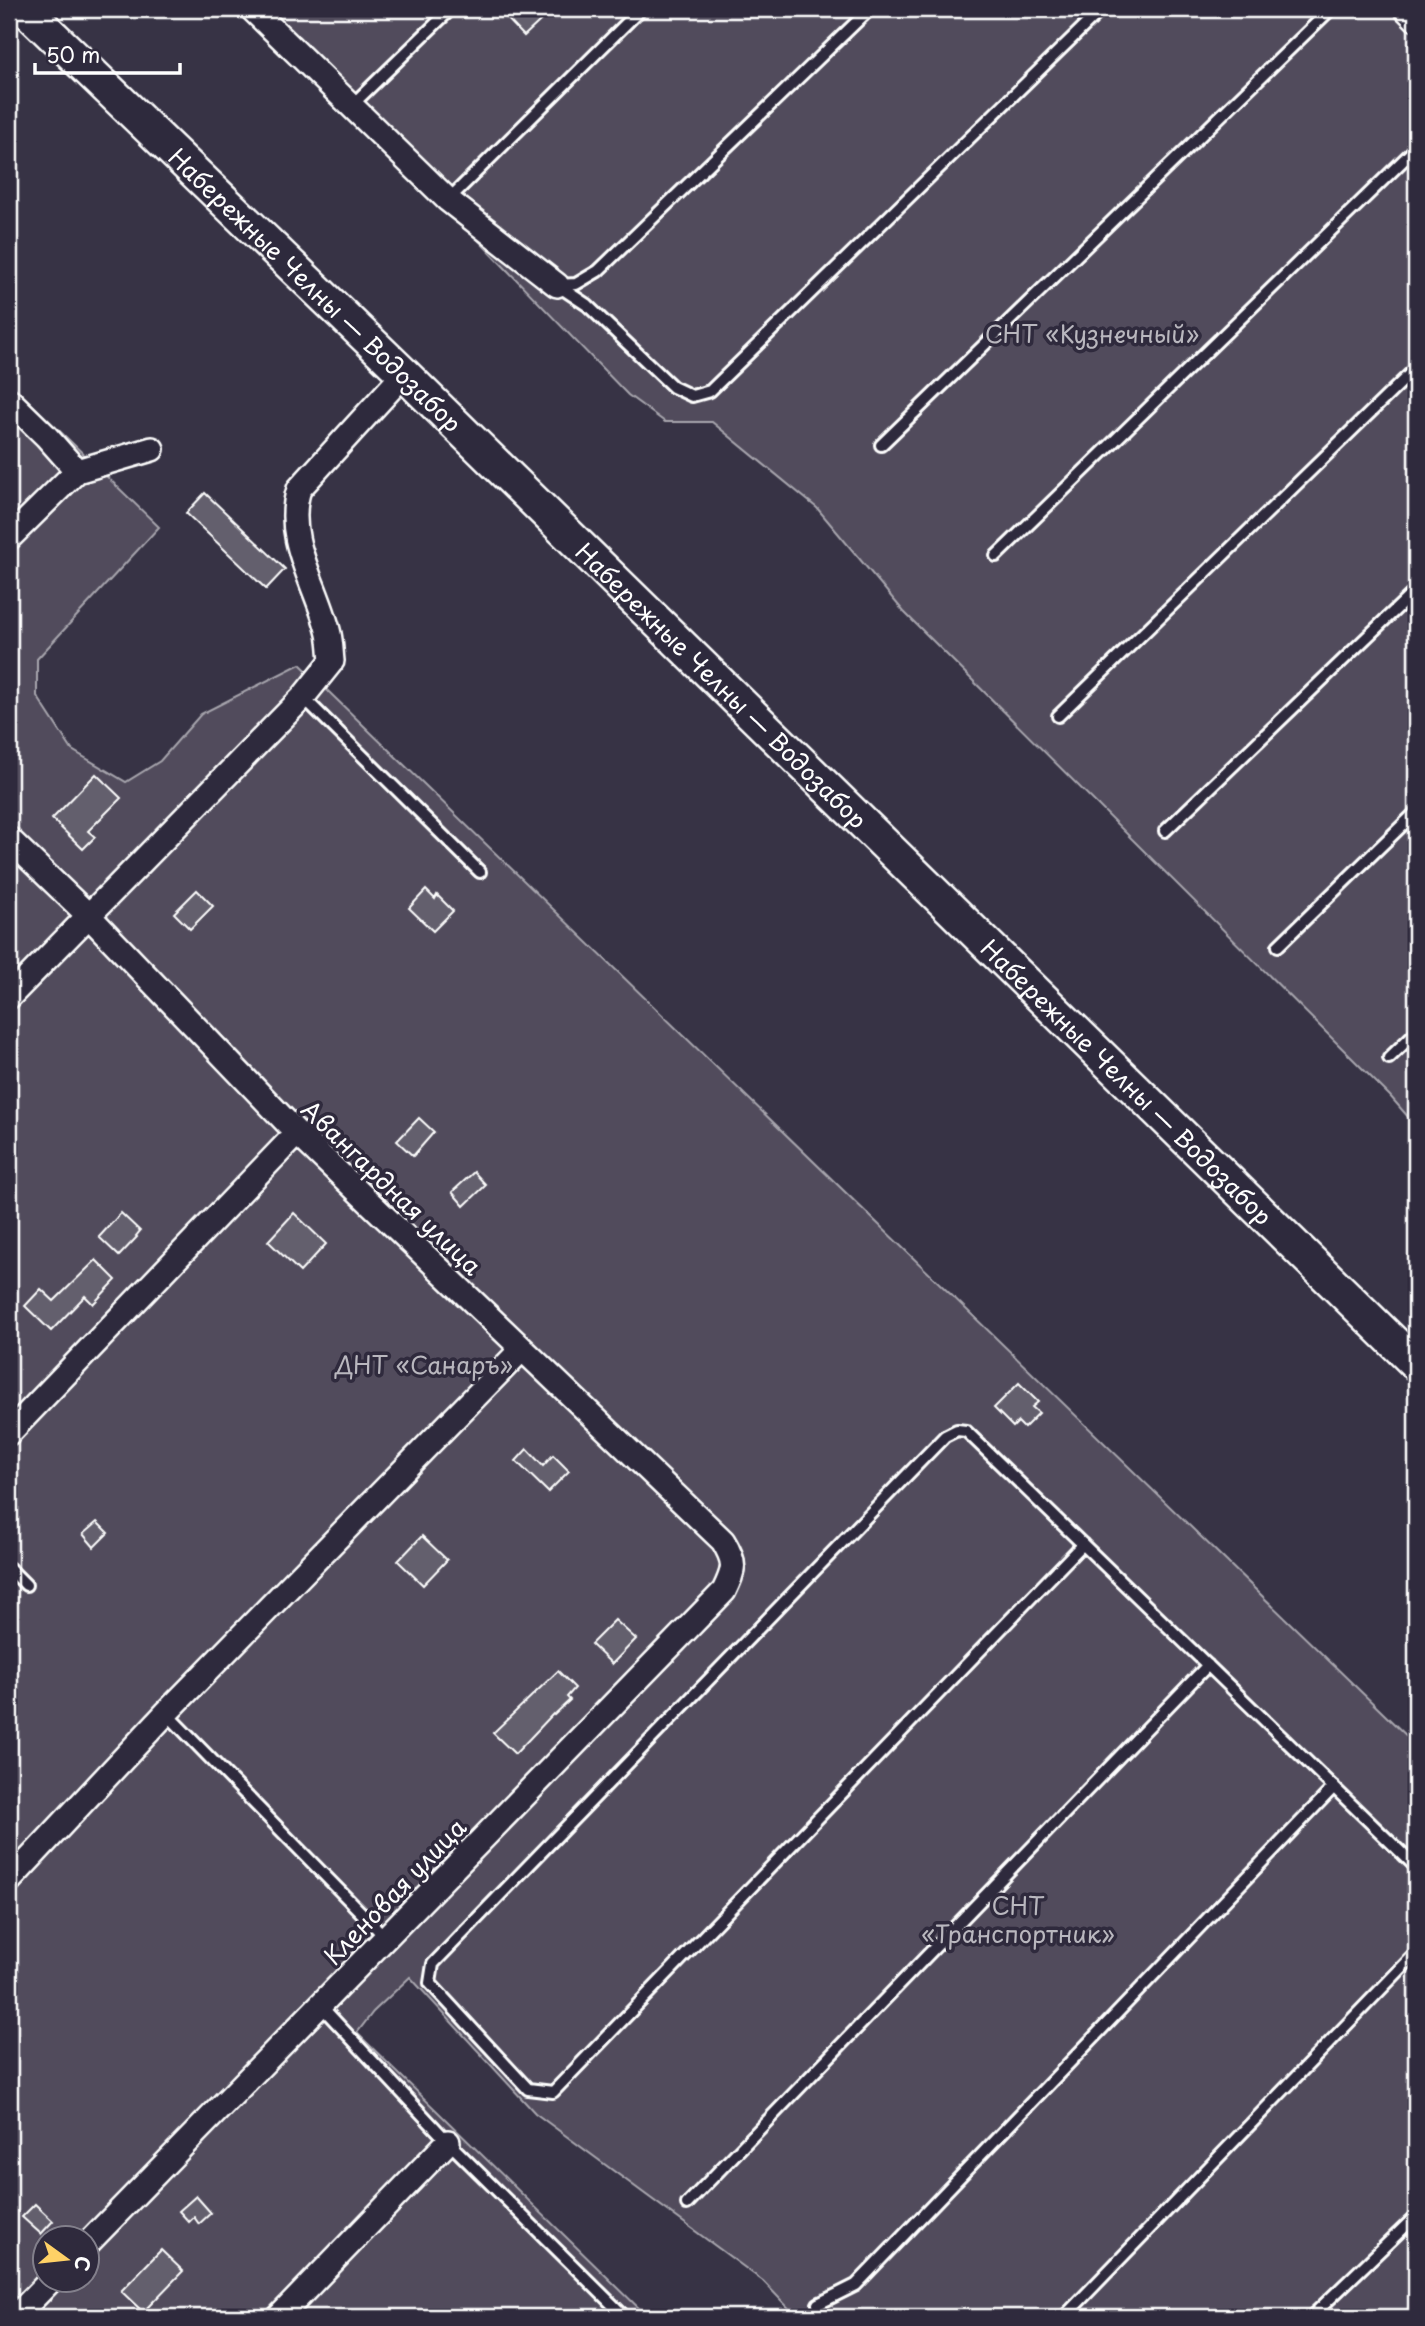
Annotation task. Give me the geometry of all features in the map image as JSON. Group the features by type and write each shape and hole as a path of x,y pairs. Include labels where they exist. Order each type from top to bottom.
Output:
{"main road":[{"name":"Набережные Челны — Водозабор","path":"25,9 404,374 1416,1364"}],"street":[{"path":"1406,9 1416,19"},
{"path":"258,11 448,200 556,285"},
{"path":"9,997 303,697 332,661 329,634 298,544 293,507 299,489 404,374"},
{"path":"9,400 77,471"},
{"path":"9,538 77,471 152,449"},
{"name":"Авангардная улица","path":"9,839 88,915 297,1133 723,1541 733,1558 733,1573"},
{"path":"9,1433 297,1133"},
{"path":"9,1881 166,1713 522,1349"},
{"name":"Кленовая улица","path":"102,2229 724,1591 733,1573"},
{"path":"279,2317 448,2142"},
{"path":"15,2317 37,2294"}],"lane":[{"path":"351,106 451,9"},
{"path":"448,200 641,9"},
{"path":"556,285 576,284 598,271 870,9"},
{"path":"556,285 587,305 673,387 692,396 710,391 1102,9"},
{"path":"881,445 1332,9"},
{"path":"996,556 1416,148"},
{"path":"1058,716 1416,368"},
{"path":"1166,831 1416,590"},
{"path":"303,697 480,872"},
{"path":"1278,946 1416,812"},
{"path":"1389,1058 1416,1032"},
{"path":"1083,1544 553,2092 528,2090 430,1983 433,1964 945,1436 957,1430 966,1431 1083,1544 1334,1787 1416,1867"},
{"path":"9,1568 26,1585"},
{"path":"687,2204 1208,1665"},
{"path":"166,1713 385,1937"},
{"path":"818,2304 856,2285 1334,1787"},
{"path":"1064,2317 1416,1953"},
{"path":"321,2006 448,2142 625,2317"},
{"path":"1311,2317 1416,2216"}],"green space":[{"name":"СНТ «Кузнечный»","path":"244,9 1416,9 1416,1126 1390,1096 904,612 817,508 712,422 665,422 628,395 450,211"},
{"name":"ДНТ «Санаръ»","path":"9,382 159,527 37,659 37,696 72,750 126,782 160,761 201,714 300,664 1416,1745 1416,2317 797,2317 763,2281 535,2113 410,1977 373,2012 357,2033 648,2317 9,2317"}],"building":[{"path":"498,9 553,9 524,36"},
{"path":"205,493 285,569 266,589 186,513"},
{"path":"96,774 121,798 88,831 95,837 83,849 52,819"},
{"path":"197,890 213,906 190,929 174,913"},
{"path":"426,890 435,899 437,895 453,911 433,931 409,908"},
{"path":"419,1118 434,1132 413,1156 397,1141"},
{"path":"474,1172 486,1185 464,1206 452,1192"},
{"path":"121,1213 140,1231 119,1256 99,1237"},
{"path":"294,1213 326,1244 300,1272 268,1241"},
{"path":"96,1260 116,1280 93,1304 85,1296 51,1331 25,1306 41,1289 54,1301"},
{"path":"1019,1383 1038,1402 1032,1407 1039,1413 1024,1428 1018,1422 1013,1427 994,1408"},
{"path":"527,1449 543,1466 553,1455 569,1471 548,1492 516,1461"},
{"path":"97,1522 108,1533 94,1547 83,1534"},
{"path":"422,1536 447,1560 423,1585 398,1561"},
{"path":"615,1620 636,1639 612,1664 591,1644"},
{"path":"558,1671 575,1688 567,1697 570,1700 515,1754 493,1733"},
{"path":"196,2196 211,2213 199,2224 194,2217 189,2222 179,2211"},
{"path":"35,2204 53,2221 50,2224 32,2226 22,2217"},
{"path":"161,2250 183,2271 143,2312 121,2291"}],"park label":[{"name":"СНТ «Транспортник»","path":"1018,1919"}]}
